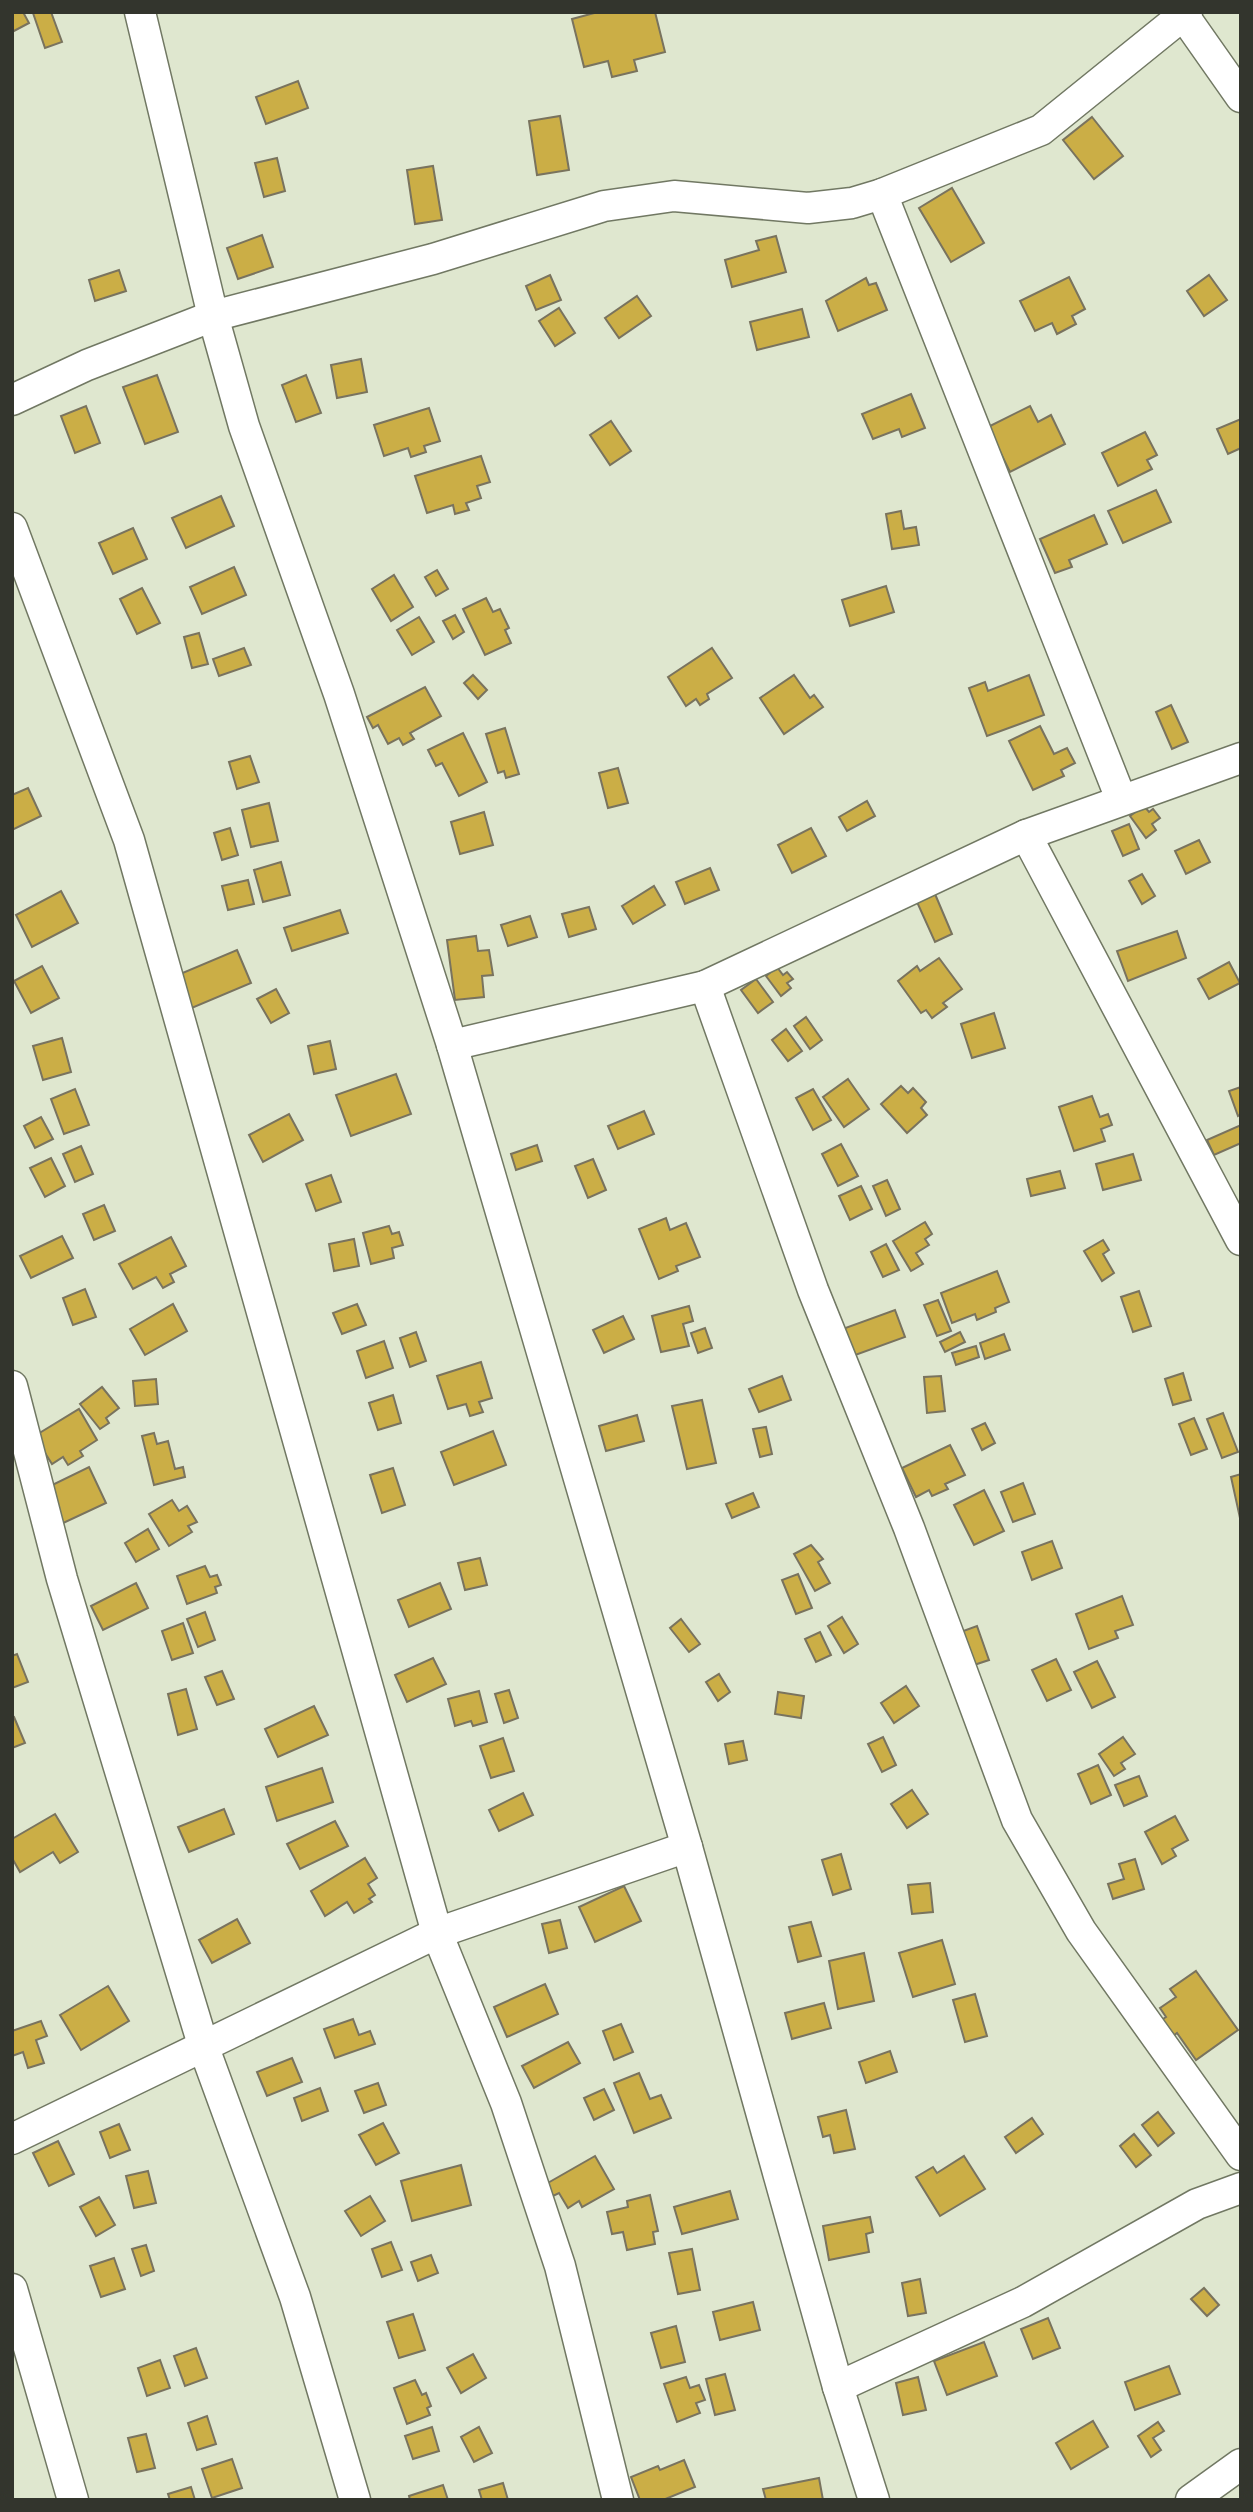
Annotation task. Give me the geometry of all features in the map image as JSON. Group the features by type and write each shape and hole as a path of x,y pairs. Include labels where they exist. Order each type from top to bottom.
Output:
{"street":[{"path":"140,12 213,316 244,426 339,694 452,1045 687,1847 838,2387 874,2500"},
{"path":"12,400 88,365 213,316 419,262 593,209 641,199 707,197 808,208 852,203 882,194 1041,130 1185,14 1241,97"},
{"path":"882,194 1121,799"},
{"path":"12,528 130,840 437,1933 506,2103 560,2266 618,2500"},
{"path":"452,1045 705,986 1026,835 1241,758"},
{"path":"1026,835 1241,1240"},
{"path":"705,986 813,1290 909,1528 1017,1820 1081,1931 1241,2155"},
{"path":"12,1386 62,1579 204,2048 295,2297 355,2500"},
{"path":"12,2139 437,1933 687,1847"},
{"path":"838,2387 1023,2302 1197,2204 1241,2188"},
{"path":"12,2289 73,2500"},
{"path":"1191,2500 1241,2464"}],"building":[{"path":"12,12 23,12 29,23 12,32"},
{"path":"51,12 62,42 45,48 33,13"},
{"path":"598,12 655,12 665,52 634,60 637,71 612,77 608,61 584,67 572,19"},
{"path":"298,81 308,108 266,124 256,97"},
{"path":"560,116 569,170 537,175 529,121"},
{"path":"1092,117 1123,156 1094,179 1063,140"},
{"path":"277,158 285,191 264,197 255,163"},
{"path":"433,166 442,220 415,224 407,170"},
{"path":"952,188 984,243 951,262 919,208"},
{"path":"262,235 273,267 238,279 227,248"},
{"path":"776,236 786,272 732,287 725,260 759,250 756,241"},
{"path":"119,270 126,291 95,301 89,280"},
{"path":"550,275 561,300 536,310 526,286"},
{"path":"1209,275 1227,300 1204,316 1187,291"},
{"path":"1069,277 1085,309 1072,316 1076,324 1057,334 1052,323 1035,331 1020,301"},
{"path":"866,278 869,285 876,283 887,310 838,331 826,301"},
{"path":"637,296 651,316 619,338 605,318"},
{"path":"559,308 575,333 555,346 539,321"},
{"path":"802,309 809,337 757,350 750,322"},
{"path":"361,359 367,392 337,398 331,365"},
{"path":"157,375 178,432 145,444 123,387"},
{"path":"306,375 321,413 296,422 282,385"},
{"path":"911,394 925,428 902,437 899,429 873,439 862,414"},
{"path":"86,406 100,443 75,453 61,416"},
{"path":"1030,406 1038,422 1051,415 1065,444 1010,472 988,427"},
{"path":"429,408 440,441 424,446 426,452 411,457 408,448 384,456 374,425"},
{"path":"1241,419 1241,448 1228,454 1217,429"},
{"path":"611,421 631,451 610,465 590,435"},
{"path":"1145,432 1157,455 1147,460 1152,469 1118,486 1102,453"},
{"path":"481,456 490,482 477,486 481,498 466,503 469,510 455,514 453,505 427,513 415,476"},
{"path":"1156,490 1171,522 1123,543 1108,511"},
{"path":"221,496 234,526 186,548 172,518"},
{"path":"901,511 904,529 916,527 919,545 892,549 886,514"},
{"path":"1094,515 1107,544 1069,560 1072,567 1055,573 1040,539"},
{"path":"133,528 147,559 113,574 99,543"},
{"path":"234,567 246,595 202,614 190,587"},
{"path":"437,570 448,589 436,596 425,577"},
{"path":"394,575 413,607 391,621 372,589"},
{"path":"886,586 894,612 850,626 842,600"},
{"path":"142,588 160,623 137,634 120,599"},
{"path":"486,598 493,612 500,609 509,628 505,630 511,643 485,655 463,609"},
{"path":"455,615 464,632 453,639 443,621"},
{"path":"419,617 434,642 412,655 397,630"},
{"path":"199,633 208,664 192,668 184,637"},
{"path":"244,648 251,665 219,676 213,659"},
{"path":"712,648 732,678 707,694 709,699 700,705 696,699 686,706 668,677"},
{"path":"473,675 487,690 478,699 464,683"},
{"path":"794,675 810,698 814,695 823,707 784,734 760,698"},
{"path":"1029,675 1044,715 987,736 969,688 985,682 988,691"},
{"path":"425,687 441,716 410,733 414,739 403,745 399,738 388,744 378,725 373,728 367,717"},
{"path":"1171,705 1188,742 1172,749 1156,712"},
{"path":"1040,726 1054,754 1067,748 1075,763 1061,770 1064,776 1033,790 1009,741"},
{"path":"505,728 519,774 506,778 504,771 498,773 486,734"},
{"path":"463,733 487,782 459,796 442,763 436,766 428,750"},
{"path":"250,756 259,782 237,789 229,762"},
{"path":"618,768 628,803 608,808 599,773"},
{"path":"28,788 41,816 12,830 12,795"},
{"path":"867,801 875,816 847,831 839,817"},
{"path":"269,803 278,841 251,847 242,810"},
{"path":"1144,806 1149,812 1153,809 1160,818 1152,824 1156,830 1146,838 1130,816"},
{"path":"484,812 493,845 460,854 451,822"},
{"path":"1129,824 1139,849 1123,856 1112,831"},
{"path":"230,828 238,855 222,860 214,833"},
{"path":"811,828 826,856 792,873 778,845"},
{"path":"1199,840 1210,862 1186,874 1175,851"},
{"path":"281,862 290,895 263,902 254,870"},
{"path":"710,868 719,890 685,904 676,882"},
{"path":"1142,874 1155,896 1142,904 1129,881"},
{"path":"248,880 254,904 228,910 222,886"},
{"path":"654,886 665,905 633,924 622,906"},
{"path":"61,891 78,923 32,947 16,915"},
{"path":"935,894 952,934 935,942 917,902"},
{"path":"589,907 596,929 569,937 562,914"},
{"path":"340,910 348,933 292,951 284,928"},
{"path":"530,916 537,937 508,946 501,925"},
{"path":"1177,931 1186,958 1128,981 1117,951"},
{"path":"476,936 478,951 489,950 493,975 482,976 484,997 455,1000 447,940"},
{"path":"237,950 251,983 187,1010 173,977"},
{"path":"939,958 962,989 943,1003 947,1007 932,1018 926,1010 921,1013 898,981 917,966 920,971"},
{"path":"1229,962 1240,983 1209,999 1198,979"},
{"path":"42,966 59,998 31,1013 14,981"},
{"path":"777,967 783,975 787,972 793,979 787,983 791,988 781,996 766,976"},
{"path":"756,979 773,1002 758,1013 741,990"},
{"path":"276,989 289,1013 271,1023 257,999"},
{"path":"994,1013 1005,1048 972,1058 961,1024"},
{"path":"806,1017 822,1040 810,1049 794,1026"},
{"path":"786,1029 802,1051 788,1061 772,1040"},
{"path":"62,1038 71,1072 43,1080 33,1046"},
{"path":"330,1041 336,1069 314,1074 308,1046"},
{"path":"396,1074 411,1114 351,1136 336,1095"},
{"path":"848,1079 869,1109 844,1127 823,1097"},
{"path":"901,1086 908,1093 913,1088 926,1102 921,1108 927,1115 907,1133 881,1104"},
{"path":"1241,1087 1241,1114 1238,1116 1229,1091"},
{"path":"75,1089 89,1125 64,1134 51,1099"},
{"path":"813,1089 831,1120 813,1130 796,1098"},
{"path":"1092,1096 1100,1117 1108,1114 1112,1125 1101,1129 1105,1141 1074,1151 1059,1107"},
{"path":"644,1111 654,1134 618,1149 608,1126"},
{"path":"289,1114 303,1140 263,1162 249,1135"},
{"path":"41,1117 53,1139 35,1148 24,1126"},
{"path":"1241,1125 1241,1143 1214,1155 1207,1140"},
{"path":"841,1144 858,1176 838,1186 822,1154"},
{"path":"537,1145 542,1161 516,1170 511,1154"},
{"path":"81,1146 93,1174 75,1182 63,1154"},
{"path":"1133,1154 1141,1180 1103,1190 1096,1164"},
{"path":"51,1158 65,1186 45,1197 30,1168"},
{"path":"593,1159 606,1190 588,1198 575,1166"},
{"path":"1060,1171 1065,1188 1031,1196 1027,1179"},
{"path":"331,1175 341,1202 316,1211 306,1184"},
{"path":"887,1180 900,1209 886,1216 873,1186"},
{"path":"861,1186 872,1209 850,1220 839,1196"},
{"path":"104,1205 115,1231 94,1240 83,1214"},
{"path":"666,1218 670,1230 686,1223 700,1257 676,1266 678,1271 659,1279 639,1229"},
{"path":"925,1222 932,1234 925,1239 929,1245 916,1253 923,1264 911,1271 893,1241"},
{"path":"389,1226 392,1234 399,1232 403,1245 392,1248 394,1258 371,1264 363,1233"},
{"path":"62,1236 73,1258 31,1278 20,1256"},
{"path":"171,1237 186,1266 170,1274 174,1282 163,1288 156,1277 133,1289 119,1264"},
{"path":"354,1239 359,1266 334,1271 329,1244"},
{"path":"1103,1240 1109,1250 1103,1254 1114,1273 1102,1281 1084,1251"},
{"path":"886,1244 899,1270 883,1277 871,1252"},
{"path":"997,1271 1009,1302 995,1308 996,1312 977,1320 975,1314 952,1323 941,1293"},
{"path":"85,1289 96,1317 73,1325 63,1298"},
{"path":"1139,1291 1151,1326 1133,1332 1121,1297"},
{"path":"938,1300 951,1331 937,1336 924,1305"},
{"path":"173,1304 187,1331 145,1355 130,1329"},
{"path":"357,1304 366,1325 342,1334 333,1313"},
{"path":"689,1306 693,1321 683,1324 689,1346 661,1352 652,1316"},
{"path":"895,1310 905,1337 847,1358 837,1331"},
{"path":"623,1316 634,1339 604,1353 593,1330"},
{"path":"705,1328 712,1348 698,1353 691,1333"},
{"path":"416,1332 426,1361 410,1367 400,1338"},
{"path":"960,1332 965,1342 945,1352 940,1342"},
{"path":"1004,1334 1010,1350 985,1359 980,1343"},
{"path":"384,1341 393,1368 366,1378 357,1351"},
{"path":"976,1346 979,1357 956,1365 952,1353"},
{"path":"481,1362 492,1398 479,1402 483,1412 470,1416 466,1404 448,1409 437,1376"},
{"path":"1183,1373 1191,1400 1173,1405 1165,1379"},
{"path":"782,1376 791,1400 759,1412 749,1389"},
{"path":"941,1376 945,1411 927,1413 924,1377"},
{"path":"156,1379 158,1404 135,1406 133,1381"},
{"path":"102,1387 119,1408 106,1418 109,1423 100,1429 80,1404"},
{"path":"393,1395 401,1423 378,1430 369,1403"},
{"path":"702,1400 716,1463 687,1469 672,1406"},
{"path":"79,1409 97,1440 80,1451 83,1456 68,1465 63,1457 52,1464 45,1453 28,1440"},
{"path":"1223,1413 1238,1452 1222,1458 1207,1419"},
{"path":"637,1415 644,1441 606,1451 599,1426"},
{"path":"1194,1418 1207,1449 1191,1455 1179,1424"},
{"path":"985,1423 995,1443 982,1450 972,1429"},
{"path":"766,1427 772,1454 760,1457 753,1429"},
{"path":"493,1431 506,1465 454,1485 441,1452"},
{"path":"154,1433 157,1444 168,1441 175,1469 183,1467 185,1477 154,1485 142,1436"},
{"path":"950,1445 965,1475 945,1484 948,1489 932,1496 929,1490 916,1497 902,1468"},
{"path":"89,1467 106,1503 59,1525 42,1490"},
{"path":"393,1468 405,1505 382,1513 370,1475"},
{"path":"1241,1474 1241,1518 1240,1518 1231,1477"},
{"path":"1023,1483 1035,1514 1013,1522 1001,1492"},
{"path":"984,1490 1004,1531 974,1545 954,1505"},
{"path":"753,1493 759,1507 732,1518 726,1504"},
{"path":"172,1500 179,1511 187,1506 197,1522 188,1526 192,1532 169,1546 149,1514"},
{"path":"148,1529 159,1549 136,1562 125,1543"},
{"path":"1052,1541 1062,1568 1032,1580 1022,1552"},
{"path":"811,1545 823,1559 818,1562 830,1583 815,1591 794,1554"},
{"path":"480,1558 487,1585 465,1590 458,1563"},
{"path":"205,1566 210,1577 217,1575 221,1585 215,1587 217,1593 187,1604 177,1576"},
{"path":"798,1574 812,1608 796,1614 782,1580"},
{"path":"136,1583 148,1608 103,1630 91,1606"},
{"path":"440,1583 451,1609 409,1627 398,1600"},
{"path":"1122,1596 1133,1625 1115,1631 1118,1638 1089,1649 1076,1614"},
{"path":"205,1612 215,1640 198,1647 187,1619"},
{"path":"842,1617 858,1644 844,1653 828,1626"},
{"path":"681,1619 700,1644 689,1652 670,1628"},
{"path":"183,1623 193,1653 172,1660 162,1631"},
{"path":"977,1626 989,1660 974,1665 955,1634"},
{"path":"820,1632 831,1655 816,1662 805,1639"},
{"path":"17,1654 28,1682 12,1688 12,1656"},
{"path":"433,1658 446,1684 407,1702 395,1675"},
{"path":"1056,1659 1071,1690 1047,1701 1032,1670"},
{"path":"1097,1661 1115,1697 1092,1708 1074,1672"},
{"path":"222,1671 234,1699 217,1705 205,1677"},
{"path":"719,1674 730,1692 718,1701 706,1682"},
{"path":"906,1686 919,1706 894,1723 881,1703"},
{"path":"186,1689 197,1729 178,1735 168,1694"},
{"path":"509,1690 518,1718 504,1723 495,1694"},
{"path":"479,1691 487,1722 473,1726 471,1721 455,1726 448,1699"},
{"path":"778,1692 804,1696 801,1718 775,1714"},
{"path":"314,1706 328,1735 278,1757 265,1729"},
{"path":"14,1717 25,1743 12,1748 12,1718"},
{"path":"883,1737 896,1765 882,1772 868,1744"},
{"path":"1123,1737 1135,1754 1121,1763 1125,1769 1114,1776 1099,1754"},
{"path":"503,1738 514,1771 491,1778 480,1746"},
{"path":"743,1741 747,1760 729,1764 725,1744"},
{"path":"1098,1765 1111,1795 1091,1804 1078,1774"},
{"path":"322,1768 333,1802 277,1821 266,1787"},
{"path":"1139,1776 1147,1796 1124,1806 1115,1785"},
{"path":"912,1790 928,1814 907,1828 891,1804"},
{"path":"523,1793 533,1815 499,1831 489,1810"},
{"path":"224,1809 234,1834 189,1852 178,1827"},
{"path":"55,1814 78,1852 60,1863 53,1852 20,1872 12,1858 12,1839"},
{"path":"1175,1816 1188,1840 1172,1849 1176,1856 1162,1864 1145,1832"},
{"path":"335,1821 348,1846 300,1869 287,1844"},
{"path":"841,1854 851,1889 833,1895 822,1860"},
{"path":"365,1858 377,1878 368,1884 375,1895 369,1899 372,1902 354,1913 347,1902 325,1916 311,1891"},
{"path":"1135,1859 1144,1889 1113,1899 1108,1884 1124,1879 1119,1864"},
{"path":"930,1883 933,1912 912,1914 908,1885"},
{"path":"624,1886 641,1921 595,1942 579,1907"},
{"path":"237,1919 250,1943 212,1963 199,1940"},
{"path":"560,1920 567,1948 549,1953 542,1924"},
{"path":"811,1922 821,1956 798,1962 789,1927"},
{"path":"942,1940 955,1984 913,1997 899,1953"},
{"path":"864,1953 874,2001 838,2009 829,1961"},
{"path":"1196,1971 1238,2030 1196,2060 1177,2033 1172,2037 1160,2021 1166,2017 1160,2008 1176,1997 1170,1989"},
{"path":"545,1984 558,2014 507,2037 494,2007"},
{"path":"108,1986 129,2021 81,2050 60,2015"},
{"path":"975,1994 987,2036 965,2042 953,2000"},
{"path":"824,2003 831,2028 792,2039 785,2013"},
{"path":"353,2019 359,2035 370,2031 375,2044 335,2058 324,2029"},
{"path":"41,2021 47,2036 36,2040 44,2063 28,2068 23,2052 12,2056 12,2031"},
{"path":"621,2024 633,2052 614,2060 603,2031"},
{"path":"568,2042 580,2063 534,2088 522,2066"},
{"path":"890,2051 897,2072 866,2083 859,2062"},
{"path":"292,2058 302,2082 267,2096 257,2072"},
{"path":"639,2073 650,2099 661,2095 671,2118 634,2133 614,2083"},
{"path":"378,2083 386,2105 364,2113 355,2091"},
{"path":"320,2088 328,2111 302,2121 294,2098"},
{"path":"604,2089 614,2110 594,2120 584,2098"},
{"path":"846,2110 855,2149 834,2153 830,2135 823,2137 818,2117"},
{"path":"1158,2112 1174,2133 1158,2146 1142,2125"},
{"path":"1032,2118 1043,2134 1016,2153 1005,2137"},
{"path":"383,2123 399,2153 376,2165 359,2135"},
{"path":"119,2124 130,2150 110,2158 100,2132"},
{"path":"1134,2134 1151,2155 1136,2167 1120,2146"},
{"path":"58,2141 74,2174 49,2186 33,2153"},
{"path":"595,2156 614,2189 582,2207 579,2201 568,2208 559,2193 553,2196 546,2184"},
{"path":"964,2156 985,2189 940,2216 916,2177 933,2167 937,2173"},
{"path":"461,2165 471,2205 412,2221 401,2181"},
{"path":"148,2171 156,2203 134,2208 126,2176"},
{"path":"730,2191 738,2219 682,2234 674,2207"},
{"path":"650,2195 658,2231 653,2232 655,2244 627,2250 623,2232 612,2234 607,2212 628,2207 627,2201"},
{"path":"370,2196 385,2221 361,2236 345,2211"},
{"path":"99,2197 115,2225 96,2236 80,2207"},
{"path":"870,2217 873,2232 866,2234 869,2252 829,2260 823,2226"},
{"path":"391,2242 402,2270 382,2277 372,2249"},
{"path":"146,2245 154,2271 141,2276 132,2249"},
{"path":"692,2249 700,2290 678,2294 669,2253"},
{"path":"431,2255 438,2273 418,2281 411,2262"},
{"path":"114,2258 125,2289 101,2297 90,2266"},
{"path":"920,2279 926,2313 908,2316 902,2283"},
{"path":"1204,2288 1219,2305 1207,2316 1191,2299"},
{"path":"753,2302 760,2330 720,2340 713,2312"},
{"path":"413,2314 425,2350 399,2358 387,2322"},
{"path":"1048,2318 1060,2348 1033,2359 1021,2329"},
{"path":"676,2326 685,2362 661,2368 651,2333"},
{"path":"984,2342 997,2376 947,2395 934,2361"},
{"path":"196,2348 207,2378 185,2386 174,2356"},
{"path":"473,2354 486,2378 461,2393 447,2368"},
{"path":"160,2360 170,2388 147,2396 138,2368"},
{"path":"1169,2366 1180,2394 1135,2410 1125,2382"},
{"path":"725,2374 735,2410 715,2415 706,2379"},
{"path":"686,2377 690,2388 699,2385 705,2400 696,2403 700,2413 677,2422 664,2384"},
{"path":"918,2377 926,2410 903,2415 896,2383"},
{"path":"415,2380 422,2395 426,2393 431,2406 427,2408 430,2415 407,2424 394,2388"},
{"path":"207,2416 216,2444 197,2450 188,2423"},
{"path":"1093,2421 1108,2447 1071,2469 1056,2443"},
{"path":"1158,2422 1164,2431 1153,2438 1161,2450 1151,2457 1138,2436"},
{"path":"432,2427 439,2451 413,2459 405,2436"},
{"path":"479,2427 492,2453 474,2462 461,2437"},
{"path":"146,2434 155,2468 137,2472 128,2438"},
{"path":"232,2459 242,2488 212,2498 202,2469"},
{"path":"684,2460 695,2487 663,2500 640,2500 631,2477 658,2466 660,2470"},
{"path":"819,2478 823,2500 766,2500 763,2489"},
{"path":"503,2483 508,2500 482,2500 479,2490"},
{"path":"443,2485 448,2500 410,2500 409,2496"},
{"path":"191,2487 195,2500 170,2500 168,2494"}]}
